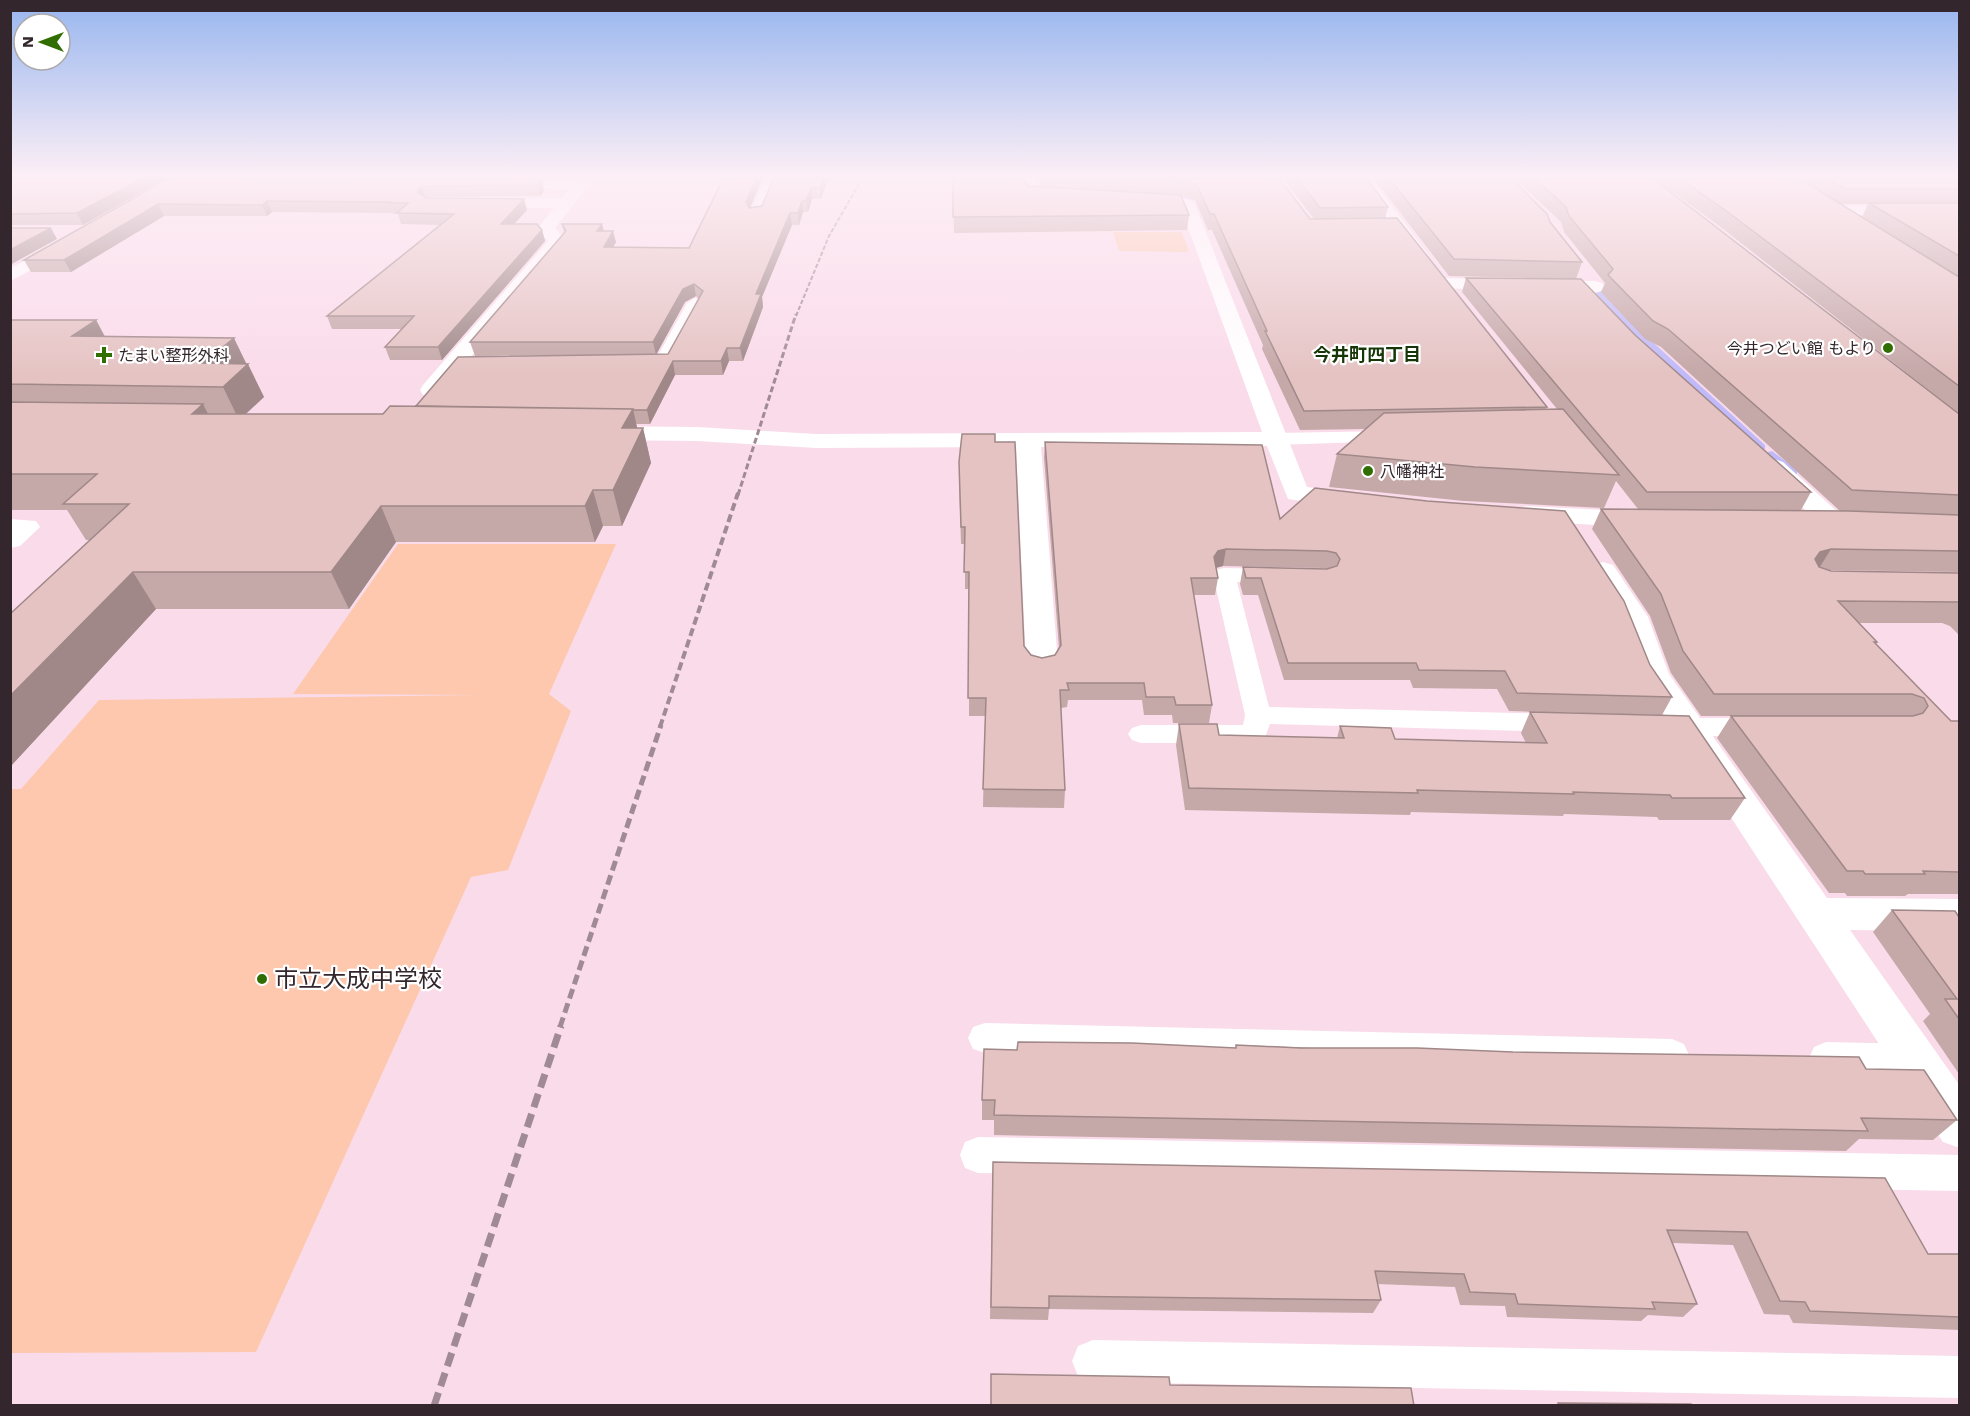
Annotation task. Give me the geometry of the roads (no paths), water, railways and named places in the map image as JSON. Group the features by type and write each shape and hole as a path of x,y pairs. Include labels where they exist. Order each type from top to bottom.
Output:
{"street":[{"path":"10,276 64,243"},
{"path":"419,405 556,243"},
{"path":"1202,243 1297,494 1368,502"},
{"path":"1411,243 1457,303"},
{"path":"1442,284 1589,287"},
{"path":"582,432 697,434 816,441 1275,439"},
{"path":"1028,440 1042,663"},
{"path":"1758,453 1844,521 1797,521"},
{"path":"1610,495 1630,520"},
{"path":"1498,513 1666,520"},
{"path":"1568,517 1633,617 1654,675 1959,1126"},
{"path":"10,527 26,527 10,540"},
{"path":"1817,914 1959,915"}],"lane":[{"path":"616,362 663,362 694,303"},
{"path":"455,363 478,363"},
{"path":"1275,439 1406,436"},
{"path":"1141,734 1255,734 1258,715 1224,575 1301,577"},
{"path":"1258,715 1582,724"},
{"path":"1654,726 1781,727"},
{"path":"986,1038 1700,1055"},
{"path":"1795,1058 1914,1060"},
{"path":"978,1155 1959,1173"},
{"path":"1093,1361 1959,1377"}],"waterway":[{"path":"1612,291 1597,291 1617,314 1761,447"},
{"path":"1772,454 1793,472"}],"railway":[{"path":"796,316 826,243"},
{"path":"738,495 796,314"},
{"path":"660,727 738,493"},
{"path":"560,1027 661,725"},
{"path":"434,1406 561,1026"}],"place":[{"name":"今井つどい館 もより","path":"1888,348"},
{"name":"たまい整形外科","path":"104,355"},
{"name":"八幡神社","path":"1368,471"},
{"name":"市立大成中学校","path":"262,979"}],"district":[{"name":"今井町四丁目","path":"1367,354"}]}
